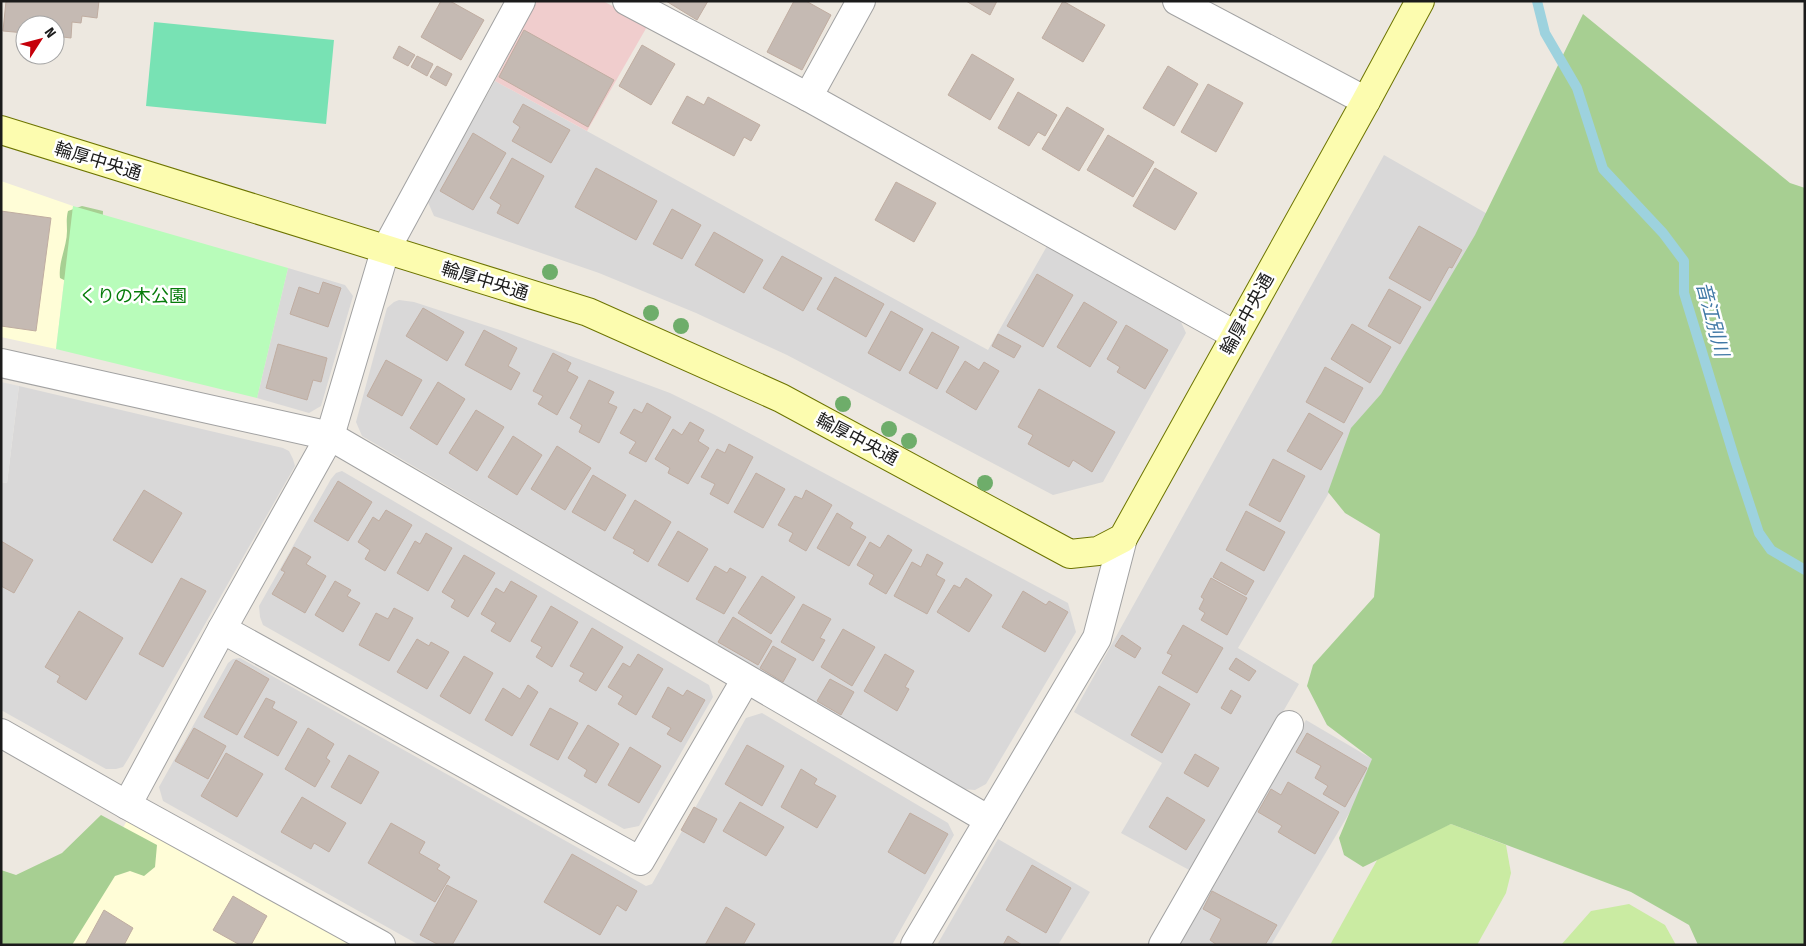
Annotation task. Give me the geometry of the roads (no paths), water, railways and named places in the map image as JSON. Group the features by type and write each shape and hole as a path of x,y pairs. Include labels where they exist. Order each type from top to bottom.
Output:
{"street":[{"path":"127,805 222,629 330,436 385,251 520,1"},
{"path":"627,1 808,97 1235,335"},
{"path":"808,97 861,1"},
{"path":"1177,1 1366,101"},
{"name":"輪厚中央通","path":"1,130 385,251 588,312 781,398 1070,554 1098,552 1123,538 1420,1"},
{"path":"1,362 330,436 989,820"},
{"path":"915,945 1097,638 1123,538"},
{"path":"222,629 640,860 746,679"},
{"path":"1163,945 1289,726"},
{"path":"1,733 381,945"}],"waterway":[{"name":"音江別川","path":"1537,1 1545,33 1577,88 1603,169 1663,233 1684,261 1684,293 1759,533 1771,550 1805,570"}],"park label":[{"name":"くりの木公園","path":"133,296"}]}
